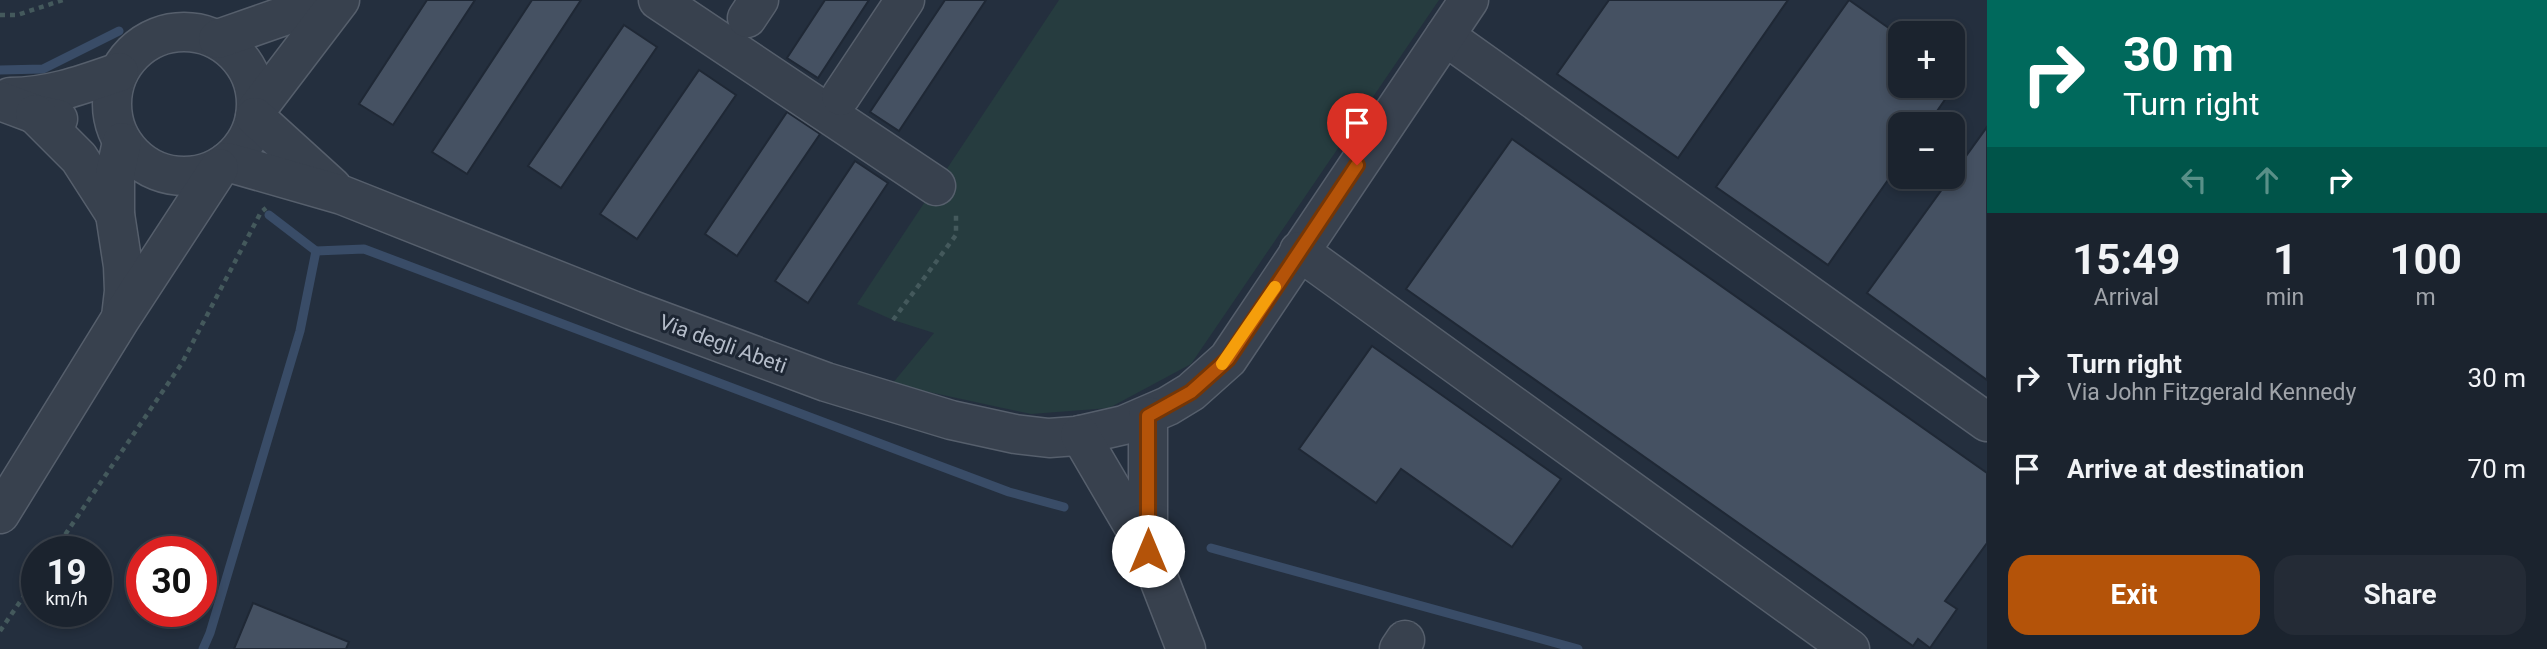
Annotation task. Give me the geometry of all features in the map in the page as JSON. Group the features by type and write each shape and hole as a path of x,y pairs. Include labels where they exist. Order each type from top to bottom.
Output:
{"street":[{"path":"218,39 330,0"},
{"path":"256,113 340,0"},
{"path":"658,0 936,186"},
{"path":"841,96 905,0"},
{"path":"1115,426 1191,392 1228,359 1469,0"},
{"path":"173,32 196,32 218,39 235,51 248,68 255,88 256,113 251,132 238,153 223,165 198,175 176,176 155,170 136,158 120,138 113,119 112,95 119,72 132,53 151,39 173,32"},
{"path":"1445,36 1987,422"},
{"path":"12,104 30,97 62,92 119,72"},
{"path":"12,104 120,138"},
{"path":"12,104 79,158 115,214"},
{"name":"Via degli Abeti","path":"256,113 293,153 342,195"},
{"path":"120,138 115,174 115,214 123,266 121,318"},
{"path":"0,514 121,318 223,165"},
{"name":"Via degli Abeti","path":"223,165 342,195 632,310 826,382 951,420 1049,438 1115,426"},
{"path":"1299,251 1850,649"},
{"path":"1115,426 1148,551 1186,649"},
{"path":"1115,426 1148,551"}],"path":[{"path":"0,15 17,15 63,0"},
{"path":"893,320 956,235 956,212 936,186"},
{"path":"64,536 182,363 261,212 270,205"},
{"path":"0,631 21,600"}],"green space":[{"path":"1059,0 1439,0 1191,364 1109,408 1031,414 892,384 934,333 893,320 857,304"}],"building":[{"path":"427,0 475,0 393,125 359,104"},
{"path":"532,0 581,0 467,174 432,152"},
{"path":"825,0 869,0 818,78 787,58"},
{"path":"945,0 986,0 899,131 870,112"},
{"path":"1609,0 1788,0 1678,158 1557,74"},
{"path":"1849,0 1888,28 1888,98 1946,98 1936,112 1888,112 1888,180 1828,265 1716,187"},
{"path":"624,25 657,47 561,188 528,166"},
{"path":"699,70 736,95 637,239 600,214"},
{"path":"787,112 820,134 737,256 705,234"},
{"path":"1987,127 1987,380 1867,293 1942,189 1965,189 1965,157"},
{"path":"1512,139 1987,473 1987,543 1945,601 1957,609 1930,648 1918,639 1913,646 1406,289"},
{"path":"855,161 888,183 808,303 775,281"},
{"path":"1372,346 1561,479 1512,547 1401,469 1376,503 1299,449"},
{"path":"253,603 349,642 346,649 234,649"}],"waterway":[{"path":"0,70 43,69 119,31"},
{"path":"203,649 300,331 316,251 269,215"},
{"path":"316,251 364,249 1009,492 1064,507"},
{"path":"1211,548 1578,649"}],"slow traffic":[{"path":"1222,364 1228,359 1275,287"}],"route":[{"path":"1148,551 1148,416 1191,392 1228,359 1357,165"}]}
